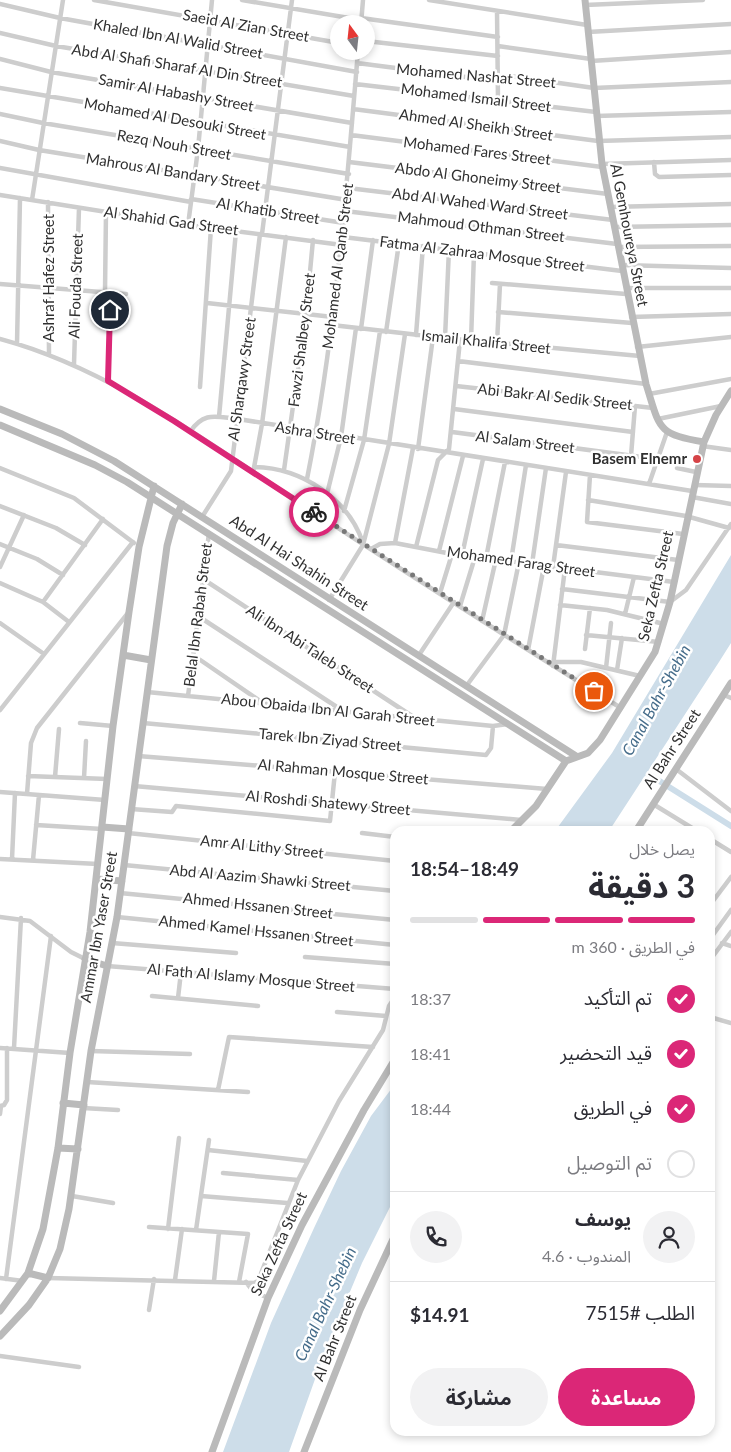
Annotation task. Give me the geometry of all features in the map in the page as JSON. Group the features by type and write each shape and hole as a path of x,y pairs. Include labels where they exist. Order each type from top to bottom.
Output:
{"street":[{"path":"32,200 63,0"},
{"name":"Saeid Al Zian Street","path":"94,0 330,41"},
{"path":"188,225 201,123 212,0"},
{"path":"242,0 330,15"},
{"name":"Al Sharqawy Street","path":"202,517 226,480 233,460 292,0"},
{"path":"362,15 363,0"},
{"path":"429,0 451,2 588,29 731,24"},
{"path":"585,3 703,0"},
{"name":"Al Gemhoureya Street","path":"585,3 598,141 613,224 646,384 658,420 667,432"},
{"name":"Khaled Ibn Al Walid Street","path":"0,4 60,18 356,72"},
{"path":"497,11 498,101"},
{"path":"375,23 498,37"},
{"name":"Abd Al Shafi Sharaf Al Din Street","path":"0,33 56,46 354,96"},
{"path":"375,41 498,56"},
{"path":"498,46 591,60 731,52"},
{"name":"Samir Al Habashy Street","path":"0,59 51,72 352,123"},
{"name":"Mohamed Al Qanb Street","path":"307,479 316,433 332,325 343,236 357,60"},
{"name":"Mohamed Nashat Street","path":"357,63 489,80 510,76 594,88 731,82"},
{"name":"Mohamed Ismail Street","path":"356,84 596,114 731,112"},
{"name":"Mohamed Al Desouki Street","path":"0,88 350,147"},
{"name":"Ahmed Al Sheikh Street","path":"353,108 598,141 731,138"},
{"name":"Rezq Nouh Street","path":"0,114 43,123 349,174"},
{"name":"Mohamed Fares Street","path":"351,135 602,165 731,160"},
{"name":"Mahrous Al Bandary Street","path":"0,141 39,150 346,200"},
{"name":"Abdo Al Ghoneimy Street","path":"349,162 608,194"},
{"path":"654,162 655,174 659,177 731,175"},
{"name":"Al Khatib Street","path":"0,168 191,201 344,223"},
{"name":"Abd Al Wahed Ward Street","path":"348,188 613,224 731,225"},
{"name":"Al Shahid Gad Street","path":"0,195 188,225 342,244"},
{"path":"16,344 20,198"},
{"name":"Ashraf Hafez Street","path":"48,202 49,354"},
{"path":"610,207 731,204"},
{"name":"Ali Fouda Street","path":"74,364 79,208"},
{"name":"Mahmoud Othman Street","path":"345,210 618,246 731,246"},
{"path":"105,292 106,212"},
{"path":"200,387 211,228"},
{"path":"219,417 236,231"},
{"name":"Fatma Al Zahraa Mosque Street","path":"343,236 474,253 622,268 731,268"},
{"path":"254,470 278,311 286,237"},
{"name":"Fawzi Shalbey Street","path":"284,470 306,314 313,240"},
{"path":"326,494 341,437 373,240"},
{"path":"386,332 399,243"},
{"path":"416,335 423,246"},
{"path":"445,338 449,250"},
{"path":"471,341 474,253"},
{"path":"492,283 626,291 731,288"},
{"path":"0,284 126,294"},
{"path":"497,343 500,284"},
{"path":"108,381 111,293"},
{"path":"207,303 333,317"},
{"path":"498,312 632,320 731,314"},
{"name":"Ismail Khalifa Street","path":"332,325 460,340 640,356"},
{"path":"344,511 364,440 380,331"},
{"path":"329,600 363,545 389,444 405,334"},
{"path":"395,543 415,449 433,337"},
{"path":"637,347 731,337"},
{"path":"0,339 49,354 108,381 233,460 254,470 363,545 621,708"},
{"path":"416,547 438,460 449,449 460,340"},
{"path":"458,361 646,384"},
{"path":"649,394 731,379"},
{"name":"Abi Bakr Al Sedik Street","path":"456,386 654,408"},
{"name":"Seka Zefta Street","path":"516,826 523,820 547,789 566,761 588,753 594,747 642,676 659,642 670,602 686,516 703,444 721,406 731,391"},
{"path":"631,456 635,406"},
{"path":"658,420 721,406"},
{"name":"Abd Al Hai Shahin Street","path":"0,409 90,448 154,486 329,600 467,685 576,756"},
{"path":"454,409 633,432"},
{"name":"Ashra Street","path":"190,432 200,420 207,417 238,419 415,449 692,491"},
{"name":"Abd Al Hai Shahin Street","path":"0,425 95,465 177,513 566,761"},
{"name":"Al Salam Street","path":"452,432 631,456 676,460"},
{"path":"649,484 667,432 676,437 731,450"},
{"path":"439,551 463,456"},
{"path":"462,555 483,459"},
{"path":"486,558 505,462"},
{"path":"510,561 526,466"},
{"path":"0,468 82,502 136,544 69,622 0,710"},
{"path":"532,564 546,468"},
{"path":"677,468 696,472"},
{"path":"254,470 284,470 307,479 344,511 356,527 363,545"},
{"path":"553,567 566,472"},
{"path":"590,475 587,522 683,534"},
{"name":"Ammar Ibn Yaser Street","path":"0,1311 28,1272 43,1229 58,1148 70,1053 97,879 113,726 129,612 136,544 154,486"},
{"path":"692,491 731,486"},
{"path":"692,491 731,504"},
{"path":"562,589 670,602 686,590 730,526 686,516 588,500"},
{"name":"Ammar Ibn Yaser Street","path":"0,1336 29,1305 48,1278 60,1249 72,1196 91,1051 117,917 167,546 177,513 182,504"},
{"path":"0,506 56,528 85,544"},
{"path":"0,566 24,515"},
{"path":"43,602 104,519"},
{"name":"Belal Ibn Rabah Street","path":"188,696 209,533"},
{"name":"Mohamed Farag Street","path":"371,549 380,544 395,543 452,554 674,582"},
{"path":"0,544 37,558 63,575"},
{"path":"556,545 678,560"},
{"path":"440,594 452,554"},
{"path":"460,606 475,557"},
{"path":"482,621 496,559"},
{"path":"467,685 504,635 519,562"},
{"path":"528,650 544,566"},
{"path":"553,664 564,568"},
{"path":"625,614 634,577"},
{"name":"Ali Ibn Abi Taleb Street","path":"203,579 417,719"},
{"path":"0,583 43,602 69,622"},
{"path":"419,655 454,602"},
{"path":"560,605 625,614 664,624"},
{"path":"585,649 590,608"},
{"path":"27,794 30,743 37,728 129,612"},
{"path":"198,616 344,712"},
{"path":"0,623 44,654"},
{"path":"606,668 612,624"},
{"path":"586,635 659,642"},
{"path":"617,670 622,638"},
{"path":"193,655 264,704"},
{"path":"123,656 151,660"},
{"path":"553,664 573,661 642,676"},
{"name":"Al Bahr Street","path":"639,826 676,769 727,697 731,682"},
{"name":"Abou Obaida Ibn Al Garah Street","path":"147,692 493,726 510,724"},
{"path":"80,723 113,726"},
{"name":"Tarek Ibn Ziyad Street","path":"143,723 486,755 491,748 493,726"},
{"path":"55,777 59,729"},
{"path":"84,778 86,741"},
{"name":"Al Rahman Mosque Street","path":"138,756 547,789"},
{"path":"676,769 731,811"},
{"path":"131,809 172,812 176,806 330,821 335,772"},
{"path":"28,776 107,779"},
{"name":"Al Roshdi Shatewy Street","path":"134,786 523,820"},
{"path":"0,792 105,800"},
{"path":"12,859 15,793"},
{"path":"33,860 39,794"},
{"path":"653,804 689,826"},
{"path":"36,825 129,831"},
{"name":"Amr Al Lithy Street","path":"129,831 390,860"},
{"path":"362,833 390,836"},
{"path":"715,842 731,852"},
{"path":"0,859 98,864"},
{"name":"Abd Al Aazim Shawki Street","path":"124,865 390,891"},
{"path":"715,898 731,878"},
{"path":"97,879 122,880"},
{"name":"Ahmed Hssanen Street","path":"120,893 390,920"},
{"path":"715,932 731,910"},
{"path":"0,916 30,921 78,956 107,966"},
{"name":"Ahmed Kamel Hssanen Street","path":"117,917 390,944"},
{"path":"14,1048 21,918"},
{"path":"715,953 731,932"},
{"path":"6,1279 51,936"},
{"path":"112,943 236,953"},
{"path":"722,943 731,946"},
{"path":"305,957 390,964"},
{"name":"Al Fath Al Islamy Mosque Street","path":"107,966 390,990"},
{"path":"178,998 181,972"},
{"path":"152,996 258,1006"},
{"path":"28,1272 48,1278 214,1280 254,1283 259,1280 287,1203 339,1101 383,1030 390,1004"},
{"path":"337,1012 386,1016"},
{"path":"715,1018 731,1023"},
{"path":"218,1090 229,1037 373,1047"},
{"path":"0,1048 70,1053"},
{"path":"0,1114 0,1106 7,1100 7,1048"},
{"path":"91,1051 190,1054"},
{"name":"Seka Zefta Street","path":"212,1452 268,1298 312,1205 390,1068"},
{"path":"87,1082 248,1092"},
{"path":"64,1103 83,1107 118,1110"},
{"path":"168,1229 179,1138"},
{"path":"196,1230 209,1140"},
{"path":"58,1148 78,1149"},
{"path":"208,1150 307,1161"},
{"path":"223,1172 298,1180"},
{"path":"72,1196 113,1203"},
{"path":"201,1196 287,1203"},
{"path":"149,1227 248,1235 239,1282"},
{"path":"175,1280 182,1229"},
{"path":"214,1280 219,1232"},
{"name":"Al Bahr Street","path":"304,1452 360,1310 390,1246"},
{"path":"0,1278 23,1281"},
{"path":"149,1310 154,1280"},
{"path":"246,1282 253,1291 268,1298"},
{"path":"0,1356 80,1368"}],"water":[{"name":"Canal Bahr-Shebin","path":"731,555 731,643 719,662 612,826 559,826 612,753"},
{"name":"Canal Bahr-Shebin","path":"390,1091 390,1207 362,1263 324,1354 289,1452 223,1452 271,1323 341,1171 371,1116"}],"waterway":[{"path":"642,770 731,826"}],"way so far":[{"path":"314,512 594,691"}],"place":[{"name":"Basem Elnemr","path":"697,459"}],"route":[{"path":"110,310 108,381 174,421 314,512"}]}
